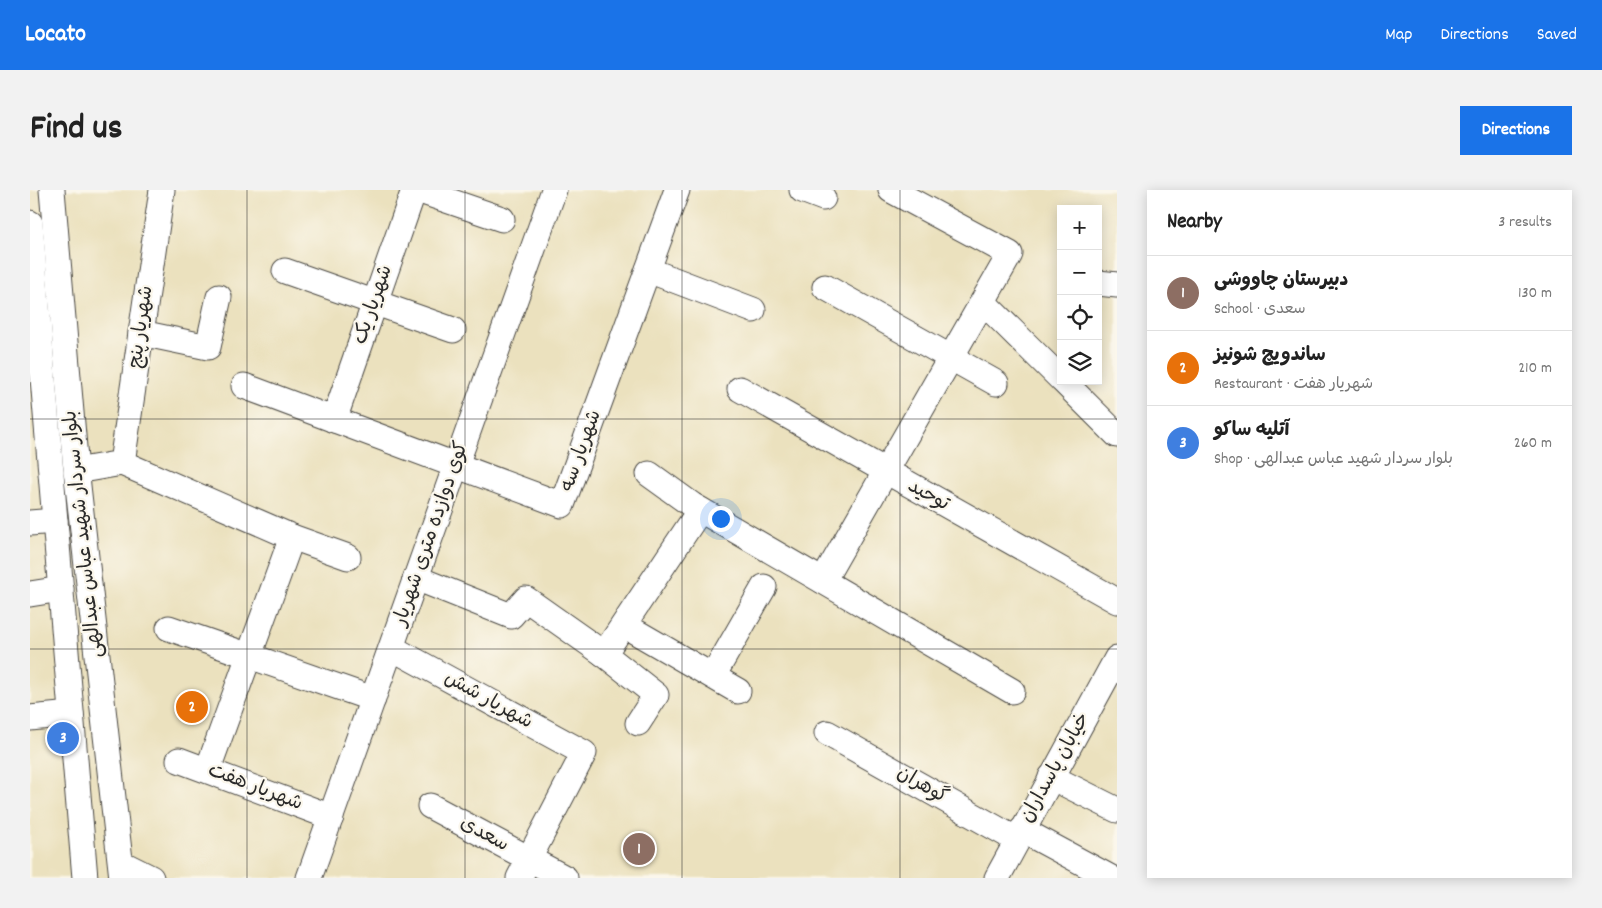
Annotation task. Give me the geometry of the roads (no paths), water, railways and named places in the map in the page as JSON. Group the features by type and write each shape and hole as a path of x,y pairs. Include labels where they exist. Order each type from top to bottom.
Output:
{"street":[{"name":"بلوار سردار شهید عباس عبدالهی","path":"52,190 76,471 122,871"},
{"name":"شهریار پنج","path":"122,463 162,190"},
{"name":"شهریار یک","path":"334,420 414,190"},
{"path":"418,190 502,219"},
{"name":"کوی دوازده متری شهریار","path":"309,878 554,190"},
{"name":"شهریار سه","path":"244,386 562,505 677,190"},
{"path":"822,581 1010,254 922,197 891,190"},
{"name":"بلوار سردار شهید عباس عبدالهی","path":"30,222 37,394 55,521 85,878"},
{"path":"648,270 753,310"},
{"path":"285,271 453,330"},
{"path":"1102,283 1117,285"},
{"path":"825,287 996,383"},
{"path":"141,333 208,348 219,297"},
{"path":"983,302 1057,375"},
{"path":"1067,385 1117,435"},
{"name":"توحید","path":"740,390 1117,601"},
{"path":"76,471 122,463 292,537 348,557"},
{"path":"649,474 700,510 1012,691"},
{"path":"604,654 700,510"},
{"path":"30,522 55,521"},
{"path":"208,769 292,537"},
{"path":"416,578 512,616 526,599 604,654 656,695 638,723"},
{"path":"713,676 764,587"},
{"path":"30,594 60,589"},
{"path":"624,625 738,691"},
{"path":"169,628 373,699"},
{"name":"شهریار شش","path":"392,648 584,753 524,869"},
{"name":"خیابان پاسداران","path":"997,878 1051,777 1110,682 1117,658"},
{"path":"30,718 71,714"},
{"name":"گوهران","path":"827,733 1020,835 1111,878"},
{"name":"شهریار هفت","path":"179,760 208,769 331,817"},
{"path":"1051,777 1117,810"},
{"name":"سعدی","path":"430,806 524,869 565,878"},
{"path":"122,871 151,878"}],"place":[{"name":"ساندویچ شونیز","path":"192,707"},
{"name":"آتلیه ساکو","path":"63,738"},
{"name":"دبیرستان چاووشی","path":"639,849"}]}
